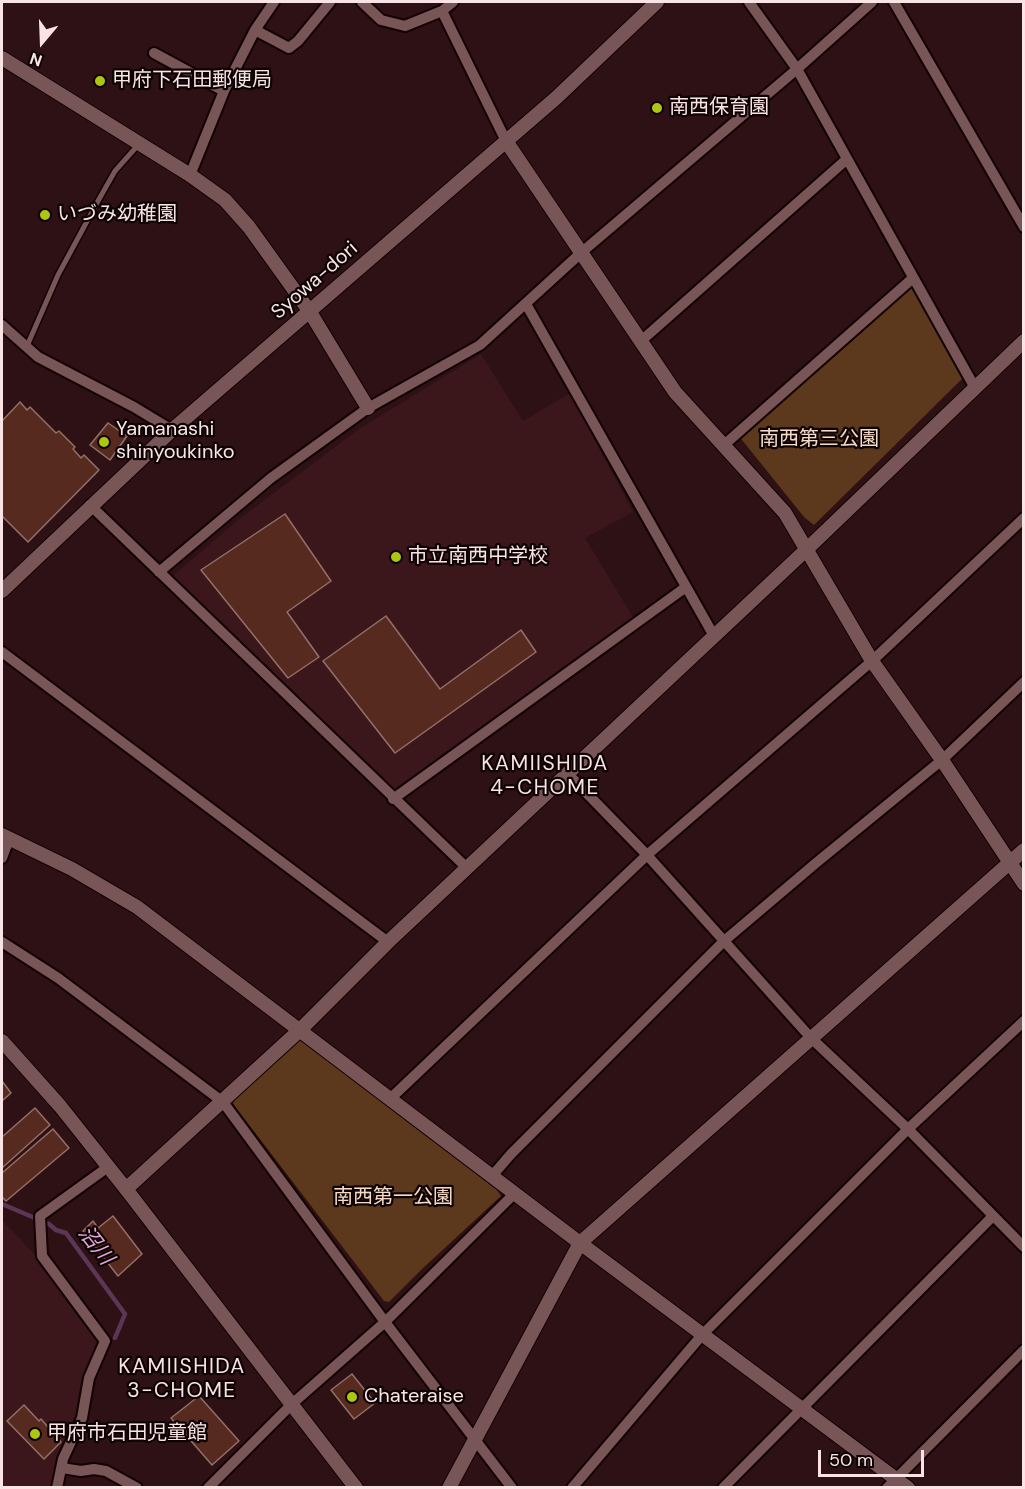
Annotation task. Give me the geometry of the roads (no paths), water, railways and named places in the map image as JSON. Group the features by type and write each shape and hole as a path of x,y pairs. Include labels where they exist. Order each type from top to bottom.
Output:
{"street":[{"path":"190,176 224,91 255,30 274,2"},
{"path":"255,30 288,48 298,41 330,2"},
{"path":"362,2 381,20 405,26 442,11 453,2"},
{"name":"Syowa-dori","path":"2,591 172,430 556,98 657,2"},
{"path":"749,2 797,69 975,388"},
{"path":"159,572 271,477 368,408 480,345 582,252 872,2"},
{"path":"894,2 1023,227"},
{"path":"442,11 506,141 675,392 785,513 872,661 942,760 1023,884"},
{"path":"154,53 224,91"},
{"path":"2,58 225,200 249,226 310,312 368,408"},
{"path":"640,341 848,159"},
{"path":"724,445 914,278"},
{"path":"526,304 714,636"},
{"path":"2,325 7,332 38,357 135,407 172,430"},
{"path":"126,1189 301,1029 388,942 807,549 1023,341"},
{"path":"90,506 467,868"},
{"path":"392,1098 647,855 872,661 1023,518"},
{"path":"393,799 686,587"},
{"path":"2,652 388,942"},
{"path":"492,1176 511,1154 724,941 816,862 942,760 1023,682"},
{"path":"568,774 647,855 812,1038 908,1129 1023,1247"},
{"path":"2,858 5,837 72,869 137,907 702,1335 802,1407 891,1483 908,1488"},
{"path":"449,1488 580,1243 1023,850"},
{"path":"2,942 58,978 223,1102 385,1322 512,1488"},
{"path":"572,1488 702,1335 908,1129 1023,1021"},
{"path":"2,1041 60,1106 126,1189 356,1488"},
{"path":"57,1488 63,1459 82,1418 89,1378 105,1341 42,1256 40,1216 108,1167"},
{"path":"208,1488 292,1404 385,1322 515,1193"},
{"path":"723,1488 993,1216"},
{"path":"891,1483 1023,1350"},
{"path":"62,1468 81,1471 94,1469 106,1472 138,1488"}],"lane":[{"path":"27,346 58,275 98,201 115,171 139,144"}],"waterway":[{"name":"沼川","path":"2,1204 66,1233 125,1314 115,1338"}],"place":[{"name":"甲府下石田郵便局","path":"100,81"},
{"name":"南西保育園","path":"657,108"},
{"name":"いづみ幼稚園","path":"45,215"},
{"name":"Yamanashi shinyoukinko","path":"104,442"},
{"name":"市立南西中学校","path":"396,557"},
{"name":"Chateraise","path":"352,1397"},
{"name":"甲府市石田児童館","path":"35,1434"}],"district":[{"name":"KAMIISHIDA 4-CHOME","path":"545,776"},
{"name":"KAMIISHIDA 3-CHOME","path":"182,1379"}],"park label":[{"name":"南西第三公園","path":"819,440"},
{"name":"南西第一公園","path":"393,1198"}]}
